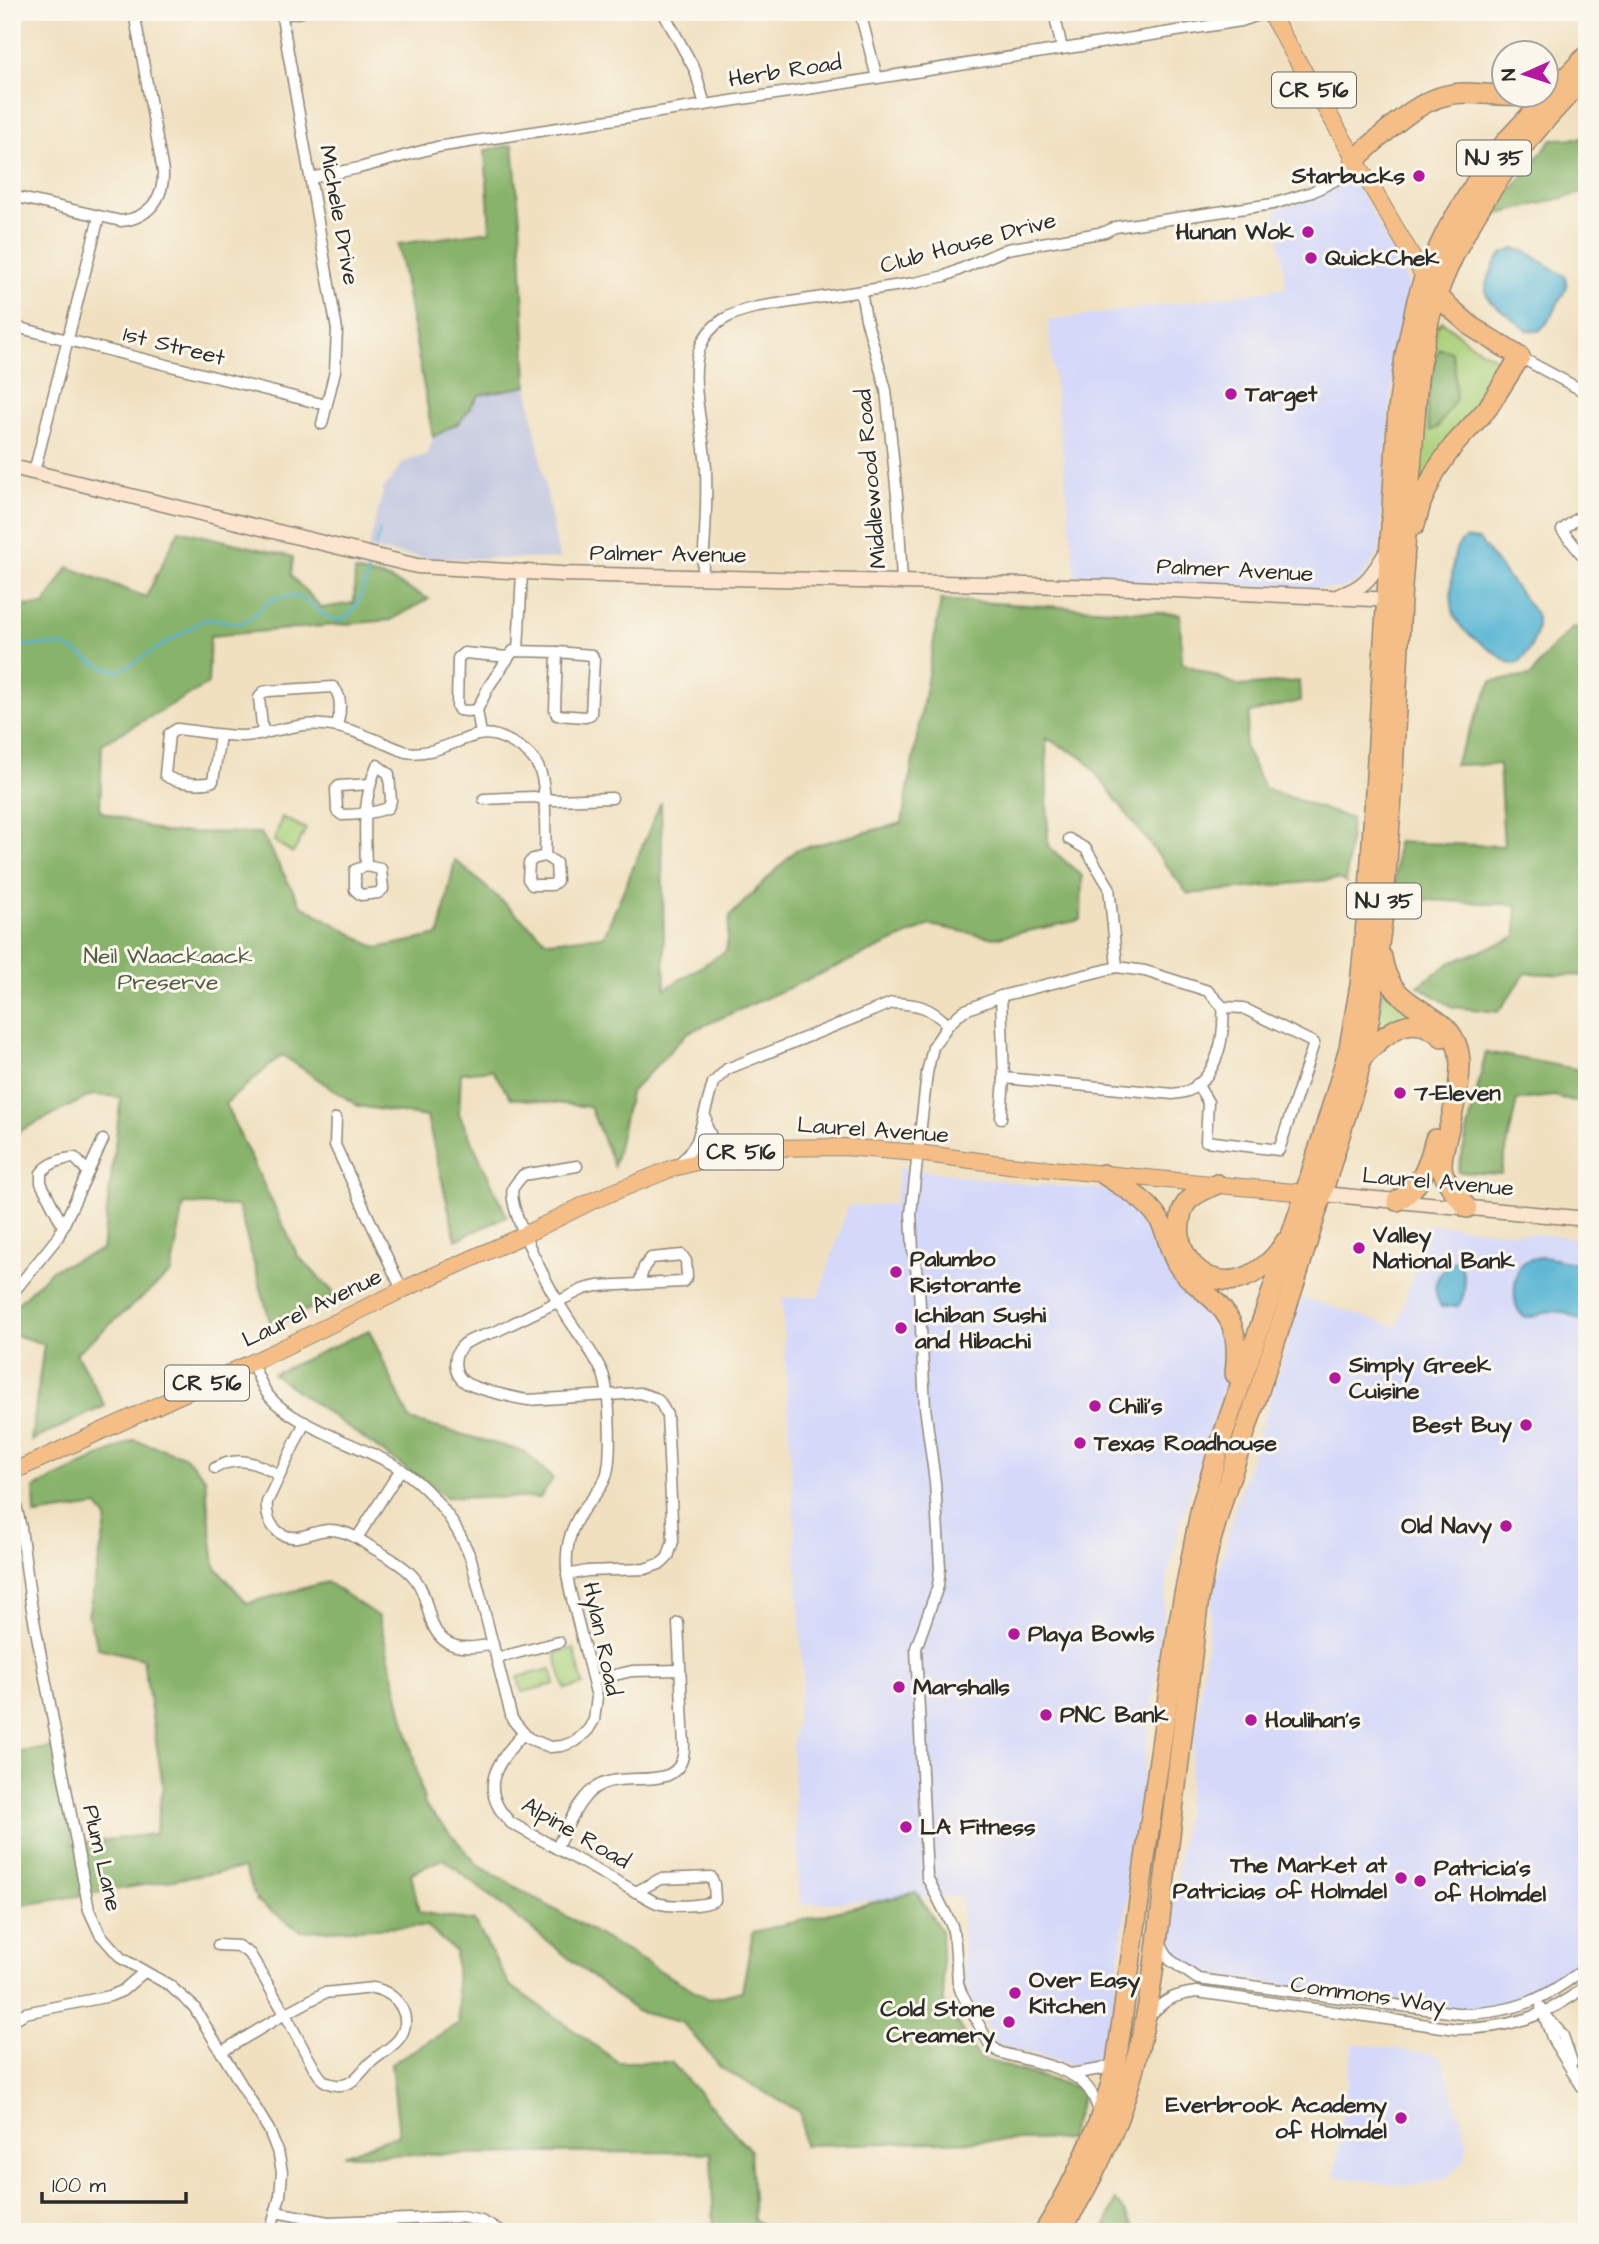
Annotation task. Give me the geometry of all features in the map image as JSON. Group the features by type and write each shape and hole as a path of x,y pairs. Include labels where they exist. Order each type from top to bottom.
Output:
{"highway":[{"name":"NJ 35","path":"1560,81 1587,55"},
{"name":"NJ 35","path":"1059,2232 1090,2181 1118,2119 1134,2069 1145,2021 1199,1597 1209,1547 1297,1276 1313,1193 1349,1048 1360,985 1394,600 1404,563 1422,351 1437,296 1455,252 1485,199 1507,166 1587,76"},
{"path":"1357,164 1415,109 1437,98 1458,93 1490,93"},
{"name":"NJ 35","path":"1044,2232 1073,2183 1101,2116 1116,2063 1184,1589 1201,1507 1294,1226 1313,1193 1363,1056 1380,937 1392,796 1394,600 1388,549 1398,409 1405,356 1424,278 1447,230 1476,182 1507,140 1535,108"},
{"name":"CR 516","path":"1437,296 1472,327 1520,357"},
{"path":"1404,563 1421,503 1435,472 1453,446 1488,409 1520,357"},
{"path":"1380,937 1384,965 1392,985 1409,1003 1450,1031 1459,1051 1458,1083 1442,1160 1447,1180 1467,1208"},
{"path":"1363,1056 1394,1028 1409,1024 1435,1031 1441,1035 1450,1050 1450,1072 1443,1110 1426,1170 1415,1189 1397,1201"},
{"path":"1103,1174 1153,1210 1163,1226 1179,1267 1218,1303 1229,1318 1237,1351 1233,1391 1222,1438"},
{"path":"1217,1184 1190,1199 1181,1214 1179,1231 1183,1251 1193,1267 1202,1274 1225,1281 1246,1277 1264,1265 1281,1248 1294,1226"}],"main road":[{"name":"CR 516","path":"1268,12 1437,296"},
{"name":"Laurel Avenue","path":"12,1472 524,1236 594,1200 675,1167 720,1156 767,1148 844,1147 918,1153 1009,1166 1313,1193"}],"street":[{"path":"12,196 121,221 134,219 151,208 162,189 163,172 134,12"},
{"path":"281,14 302,12"},
{"path":"663,12 695,70 705,105"},
{"path":"859,12 877,78"},
{"path":"1054,12 1062,49"},
{"name":"Herb Road","path":"311,178 437,147 1241,21 1268,12"},
{"name":"Michele Drive","path":"281,14 337,330 335,371 322,424"},
{"name":"Club House Drive","path":"702,577 706,472 696,359 703,340 717,324 732,314 945,276 1007,249 1027,244 1105,232 1115,227 1273,204 1312,192 1357,164"},
{"path":"34,472 99,217"},
{"name":"Middlewood Road","path":"860,292 886,390 898,505 902,582"},
{"name":"1st Street","path":"12,326 326,405"},
{"path":"1520,357 1587,393"},
{"name":"Palmer Avenue","path":"12,467 397,562 457,569 1114,587 1394,600"},
{"path":"1587,511 1562,530 1587,561"},
{"name":"Palmer Avenue","path":"1334,597 1350,592 1366,582 1388,549"},
{"path":"481,734 477,710 489,685 513,654 523,572"},
{"path":"477,710 459,710 457,706 458,657 464,653 557,652 592,654 591,715 557,715 557,652"},
{"path":"263,734 259,698 262,692 268,691 333,687 338,694 340,716 337,726"},
{"path":"220,735 215,775 211,783 167,778 164,771 168,738 172,731 177,729 242,736 314,724 337,726 415,753 433,751 481,734 502,738 513,743 531,758 543,776 545,856"},
{"path":"366,866 364,814 370,784 377,765 389,774 390,805 385,809 364,814 339,814 336,789 343,785 370,784"},
{"path":"484,799 612,798"},
{"path":"1069,839 1086,849 1109,887 1118,967"},
{"path":"545,856 556,863 557,881 532,885 528,879 529,863 545,856"},
{"path":"1004,1078 1173,1094 1189,1091 1208,1076 1216,1058 1224,1028 1223,1007 1208,991 1145,971 1118,967 1001,996 962,1012 948,1025 933,1047 927,1073 913,1185 911,1232 919,1287 925,1407 935,1482 940,1568 938,1586 916,1648 927,1877 952,1926 961,1993 990,2045 999,2052 1072,2074 1093,2096 1101,2116"},
{"path":"1000,1118 1004,1078 1001,996"},
{"path":"675,1167 697,1141 713,1083 727,1069 892,1003 913,1004 934,1010 948,1025"},
{"path":"1197,1084 1208,1102 1206,1141 1279,1150 1314,1043 1243,1008 1223,1007"},
{"path":"706,1104 706,1125 720,1156"},
{"path":"336,1119 335,1145 402,1290"},
{"path":"12,1294 52,1247 103,1140"},
{"path":"63,1226 41,1183 41,1172 54,1162 75,1158 88,1172"},
{"name":"Hylan Road","path":"523,1734 533,1742 550,1747 570,1744 583,1736 592,1724 597,1710 597,1697 567,1575 566,1550 571,1531 603,1484 609,1468 603,1374 558,1301 524,1236 512,1199 513,1188 523,1175 576,1166"},
{"name":"Laurel Avenue","path":"1313,1193 1587,1219"},
{"path":"567,1575 587,1571 655,1567 668,1557 673,1541 665,1410 660,1402 649,1395 632,1393 528,1400 518,1398 468,1385 459,1376 456,1358 462,1346 558,1301 597,1286 683,1282 687,1277 685,1258 682,1255 651,1258 644,1266 639,1284"},
{"path":"252,1363 269,1396 279,1407 401,1469 437,1501 460,1535 471,1559 512,1719 523,1734"},
{"path":"304,1422 270,1494 266,1511 268,1519 277,1531 293,1537 330,1530 342,1531 357,1538 413,1576 422,1590 435,1629 448,1643 466,1648 493,1644"},
{"path":"215,1468 228,1462 247,1461 279,1475"},
{"path":"357,1538 401,1469"},
{"name":"Plum Lane","path":"12,1487 86,1903 95,1925 108,1945 128,1964 169,1985 187,2000 200,2016 269,2130 276,2147 282,2181 270,2232"},
{"path":"556,1847 582,1801 596,1787 618,1779 667,1777 678,1768 684,1754 678,1623"},
{"path":"497,1658 559,1642"},
{"path":"593,1680 632,1671 680,1670"},
{"name":"Alpine Road","path":"523,1734 498,1765 493,1783 496,1801 511,1823 556,1847 636,1892 657,1903 707,1904 715,1900 715,1884 711,1877 660,1879 636,1892"},
{"name":"Commons Way","path":"1157,1937 1170,1961 1198,1979 1464,2014 1500,2011 1538,2000 1587,1967"},
{"path":"218,1945 238,1946 250,1954 285,2014 318,2076 329,2084 349,2083 356,2078 398,2040 405,2020 397,1999 382,1990 373,1988 324,1993 285,2014 221,2052"},
{"path":"12,2021 25,2013 110,1996 122,1991 144,1972"},
{"name":"Commons Way","path":"1145,2021 1163,2002 1180,1994 1197,1992 1456,2029 1491,2027 1545,2013 1587,1985"},
{"path":"1538,2000 1553,2040 1585,2087 1587,2101"},
{"path":"1072,2074 1101,2069 1116,2063"},
{"path":"276,2212 328,2222 461,2217 481,2221 503,2232"}],"shaded area":[{"path":"1348,180 1355,181 1401,266 1410,292 1391,392 1380,551 1358,583 1339,589 1076,579 1048,321 1286,288 1275,209 1311,199"},
{"path":"527,386 559,559 427,558 368,549 384,488 404,462 428,454 433,437 460,422 479,395"},
{"path":"899,1167 1017,1183 1106,1190 1121,1194 1135,1202 1225,1323 1232,1364 1180,1522 1168,1576 1114,2003 1105,2054 1096,2065 1084,2068 996,2044 965,1986 961,1896 800,1904 792,1745 803,1679 782,1298 819,1296 848,1206 895,1204"},
{"path":"1428,1224 1587,1239 1587,1961 1547,1990 1516,2003 1484,2009 1451,2009 1199,1973 1184,1965 1177,1957 1169,1938 1213,1594 1234,1511 1301,1297 1397,1327"},
{"name":"Everbrook Academy of Holmdel","path":"1353,2043 1433,2054 1442,2058 1468,2142 1464,2160 1450,2175 1439,2181 1418,2185 1334,2176"}],"green space":[{"path":"1587,138 1587,192 1491,216 1552,139"},
{"path":"513,145 520,221 527,386 479,395 460,422 433,437 398,244 490,231 485,150"},
{"path":"1442,321 1470,344 1502,362 1503,366 1494,384 1422,482 1419,480 1426,376 1437,324 1440,325"},
{"path":"1440,349 1451,351 1456,399 1438,427 1431,431 1428,414 1429,390"},
{"name":"Neil Waackaack Preserve","path":"179,530 293,557 291,576 322,608 354,603 355,571 389,579 429,599 391,620 210,636 208,684 102,744 100,811 163,832 261,833 301,905 377,948 439,935 455,860 547,941 604,936 661,802 665,989 726,951 730,916 796,850 902,823 941,600 1180,614 1182,663 1240,686 1299,681 1300,701 1250,713 1244,746 1264,788 1351,819 1346,882 1338,879 1188,894 1084,758 1046,738 1048,846 1082,876 1081,920 994,938 930,925 687,1033 630,1093 614,1166 590,1107 511,1098 492,1070 461,1073 459,1114 507,1216 456,1240 427,1117 358,1106 282,1055 225,1104 298,1256 337,1296 269,1328 270,1321 238,1206 184,1204 171,1273 76,1353 105,1406 31,1441 44,1344 12,1334 12,1309 53,1269 102,1250 121,1097 92,1095 12,1135 12,606 44,605 68,567 146,597"},
{"path":"1587,627 1587,976 1526,973 1498,1012 1453,1007 1418,986 1450,963 1516,937 1517,905 1394,898 1397,842 1504,846 1499,764 1454,765 1492,681 1531,676 1549,651 1573,628"},
{"path":"282,817 306,829 293,853 274,841"},
{"path":"1383,982 1428,1019 1377,1031"},
{"path":"1486,1052 1587,1071 1587,1104 1554,1096 1517,1100 1501,1174 1458,1172"},
{"path":"369,1330 410,1420 525,1452 553,1479 540,1498 446,1497 273,1374"},
{"path":"134,1440 185,1456 205,1478 215,1566 247,1603 327,1582 379,1617 425,1805 478,1865 709,1999 742,1991 753,1932 916,1892 941,1931 944,2002 979,2058 1085,2090 1068,2139 804,2145 800,2112 721,2068 683,2023 636,2011 443,1859 411,1873 419,1912 474,1921 510,1985 618,2062 671,2062 750,2150 754,2219 770,2230 781,2232 714,2232 711,2153 343,2155 399,2134 391,2064 459,2023 455,1951 426,1926 301,1931 257,1901 244,1868 12,1907 12,1753 56,1747 73,1844 155,1834 163,1786 143,1659 98,1648 88,1616 107,1519 98,1506 35,1515 34,1488"},
{"path":"574,1648 583,1685 565,1689 555,1653"},
{"path":"551,1669 555,1684 522,1692 518,1677"},
{"path":"1116,2200 1138,2232 1104,2232"}],"water":[{"path":"1514,249 1525,251 1565,276 1567,287 1547,323 1539,331 1527,330 1490,301 1486,293 1486,284 1496,261 1503,253"},
{"path":"1466,538 1479,540 1536,614 1537,628 1533,642 1526,655 1516,664 1508,662 1468,634 1455,616 1451,588 1454,558 1457,547"},
{"path":"1541,1257 1587,1263 1587,1323 1556,1311 1530,1317 1520,1312 1515,1299 1518,1270 1525,1262"},
{"path":"1458,1260 1464,1277 1463,1296 1458,1306 1441,1307 1436,1283 1447,1266"}],"waterway":[{"path":"375,548 380,530"},
{"path":"12,648 64,646 99,665 120,671 202,621 245,622 275,598 301,598 324,615 334,620 343,619 356,605 370,565"}],"place":[{"name":"Starbucks","path":"1419,176"},
{"name":"Hunan Wok","path":"1308,232"},
{"name":"QuickChek","path":"1311,258"},
{"name":"Target","path":"1231,394"},
{"name":"7-Eleven","path":"1400,1093"},
{"name":"Valley National Bank","path":"1359,1248"},
{"name":"Palumbo Ristorante","path":"896,1272"},
{"name":"Ichiban Sushi and Hibachi","path":"901,1328"},
{"name":"Simply Greek Cuisine","path":"1335,1378"},
{"name":"Chili's","path":"1095,1406"},
{"name":"Best Buy","path":"1526,1425"},
{"name":"Texas Roadhouse","path":"1080,1443"},
{"name":"Old Navy","path":"1506,1526"},
{"name":"Playa Bowls","path":"1014,1634"},
{"name":"Marshalls","path":"899,1687"},
{"name":"PNC Bank","path":"1046,1715"},
{"name":"Houlihan's","path":"1251,1720"},
{"name":"LA Fitness","path":"906,1827"},
{"name":"The Market at Patricias of Holmdel","path":"1401,1878"},
{"name":"Patricia's of Holmdel","path":"1420,1881"},
{"name":"Over Easy Kitchen","path":"1015,1993"},
{"name":"Cold Stone Creamery","path":"1009,2022"},
{"name":"Everbrook Academy of Holmdel","path":"1401,2118"}]}
